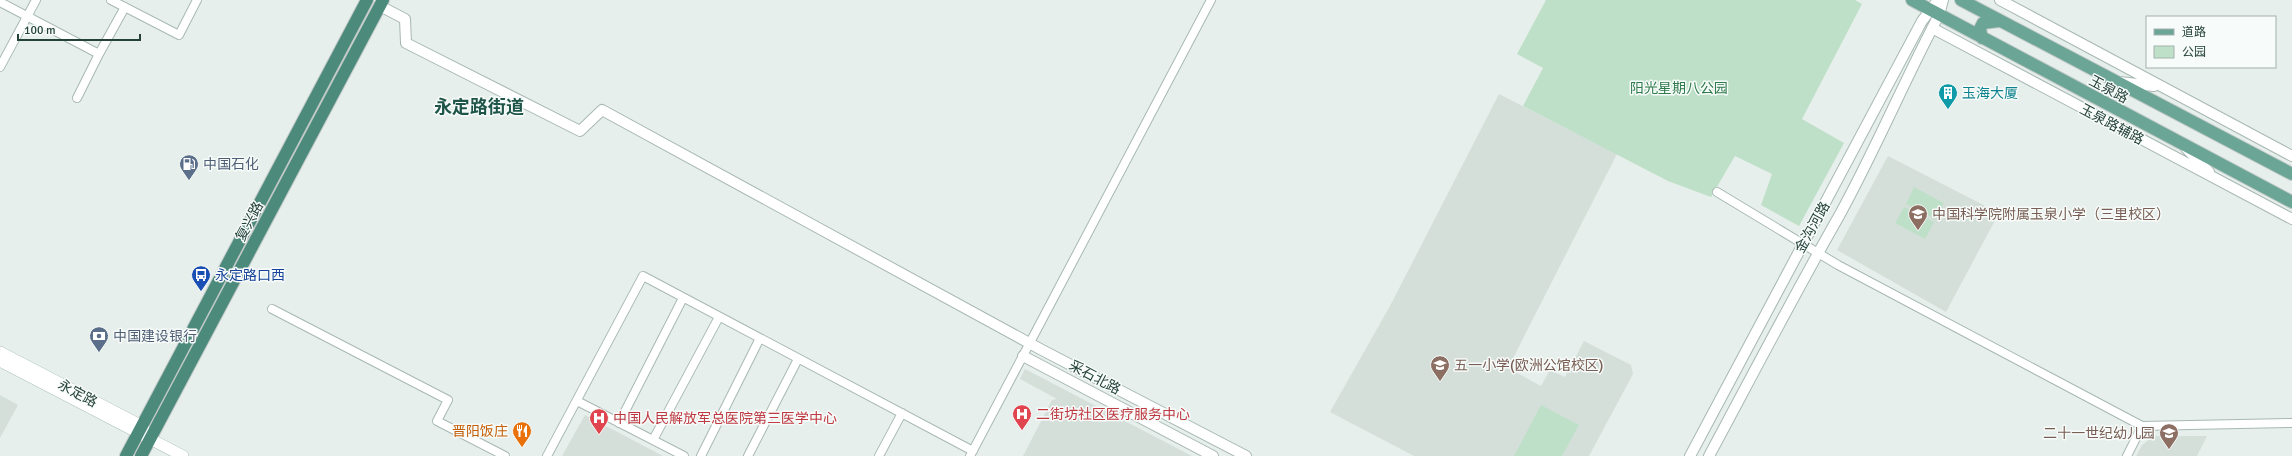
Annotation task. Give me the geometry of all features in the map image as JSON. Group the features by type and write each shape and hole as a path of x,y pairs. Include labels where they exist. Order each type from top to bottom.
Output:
{"highway":[{"name":"复兴路","path":"126,456 367,0"},
{"name":"复兴路","path":"141,456 381,3"}],"main road":[{"name":"玉泉路","path":"1912,0 2184,146 2292,202"},
{"name":"玉泉路","path":"1960,0 2292,174"},
{"path":"1982,38 1980,29 1982,23 1999,21"},
{"name":"永定路","path":"0,352 140,430"},
{"name":"永定路","path":"0,361 140,430"},
{"path":"140,430 150,439 183,456"}],"street":[{"path":"0,67 36,0"},
{"path":"111,0 179,36 197,0"},
{"path":"547,456 643,276 902,413 971,453 1210,0"},
{"name":"金沟河路","path":"1709,456 1817,252 1839,216 1890,116 1932,28 1934,12 1938,0"},
{"name":"金沟河路","path":"1690,456 1803,244 1934,12 1943,0"},
{"path":"2000,0 2292,156"},
{"path":"0,2 99,54"},
{"name":"采石北路","path":"381,3 405,19 406,43 580,131 602,110 1030,342 1246,456"},
{"path":"77,98 125,7"},
{"name":"玉泉路辅路","path":"1932,28 2292,219"},
{"path":"2118,82 2160,86"},
{"path":"2184,146 2216,179"},
{"path":"1717,192 1817,252 2142,426 2292,422"},
{"path":"619,423 683,298"},
{"path":"272,309 448,400 437,421 505,456"},
{"path":"653,440 719,317"},
{"path":"701,456 760,338"},
{"name":"采石北路","path":"1023,356 1213,456"},
{"path":"748,456 798,359"},
{"path":"577,401 684,456"},
{"path":"879,456 902,413"},
{"path":"2127,456 2142,426"}],"shaded area":[{"path":"1499,94 1617,154 1508,368 1541,386 1550,370 1565,377 1584,341 1631,365 1633,374 1589,456 1414,456 1330,412 1390,306"},
{"name":"中国科学院附属玉泉小学（三里校区）","path":"1888,156 1999,213 1946,312 1837,250"},
{"path":"1025,369 1192,456 1023,456 1052,400 1057,399 1020,379"},
{"path":"0,395 18,405 0,438"},
{"name":"中国人民解放军总医院第三医学中心","path":"585,415 663,456 562,456"},
{"name":"二十一世纪幼儿园","path":"2154,436 2207,436 2197,456 2136,456 2142,445"}],"green space":[{"name":"阳光星期八公园","path":"1546,0 1855,0 1862,4 1802,119 1844,143 1799,226 1761,205 1772,174 1735,156 1711,197 1668,181 1523,106 1543,68 1517,54"},
{"path":"1914,187 1944,203 1935,219 1906,204"},
{"path":"1904,207 1934,222 1925,239 1895,223"},
{"path":"1541,405 1579,425 1562,456 1514,456"}],"place":[{"name":"玉海大厦","path":"1948,110"},
{"name":"中国石化","path":"189,181"},
{"name":"中国科学院附属玉泉小学（三里校区）","path":"1918,231"},
{"name":"永定路口西","path":"201,292"},
{"name":"中国建设银行","path":"99,353"},
{"name":"五一小学(欧洲公馆校区)","path":"1440,382"},
{"name":"二街坊社区医疗服务中心","path":"1022,431"},
{"name":"中国人民解放军总医院第三医学中心","path":"599,435"},
{"name":"晋阳饭庄","path":"522,448"},
{"name":"二十一世纪幼儿园","path":"2169,450"}],"district":[{"name":"永定路街道","path":"479,107"}]}
